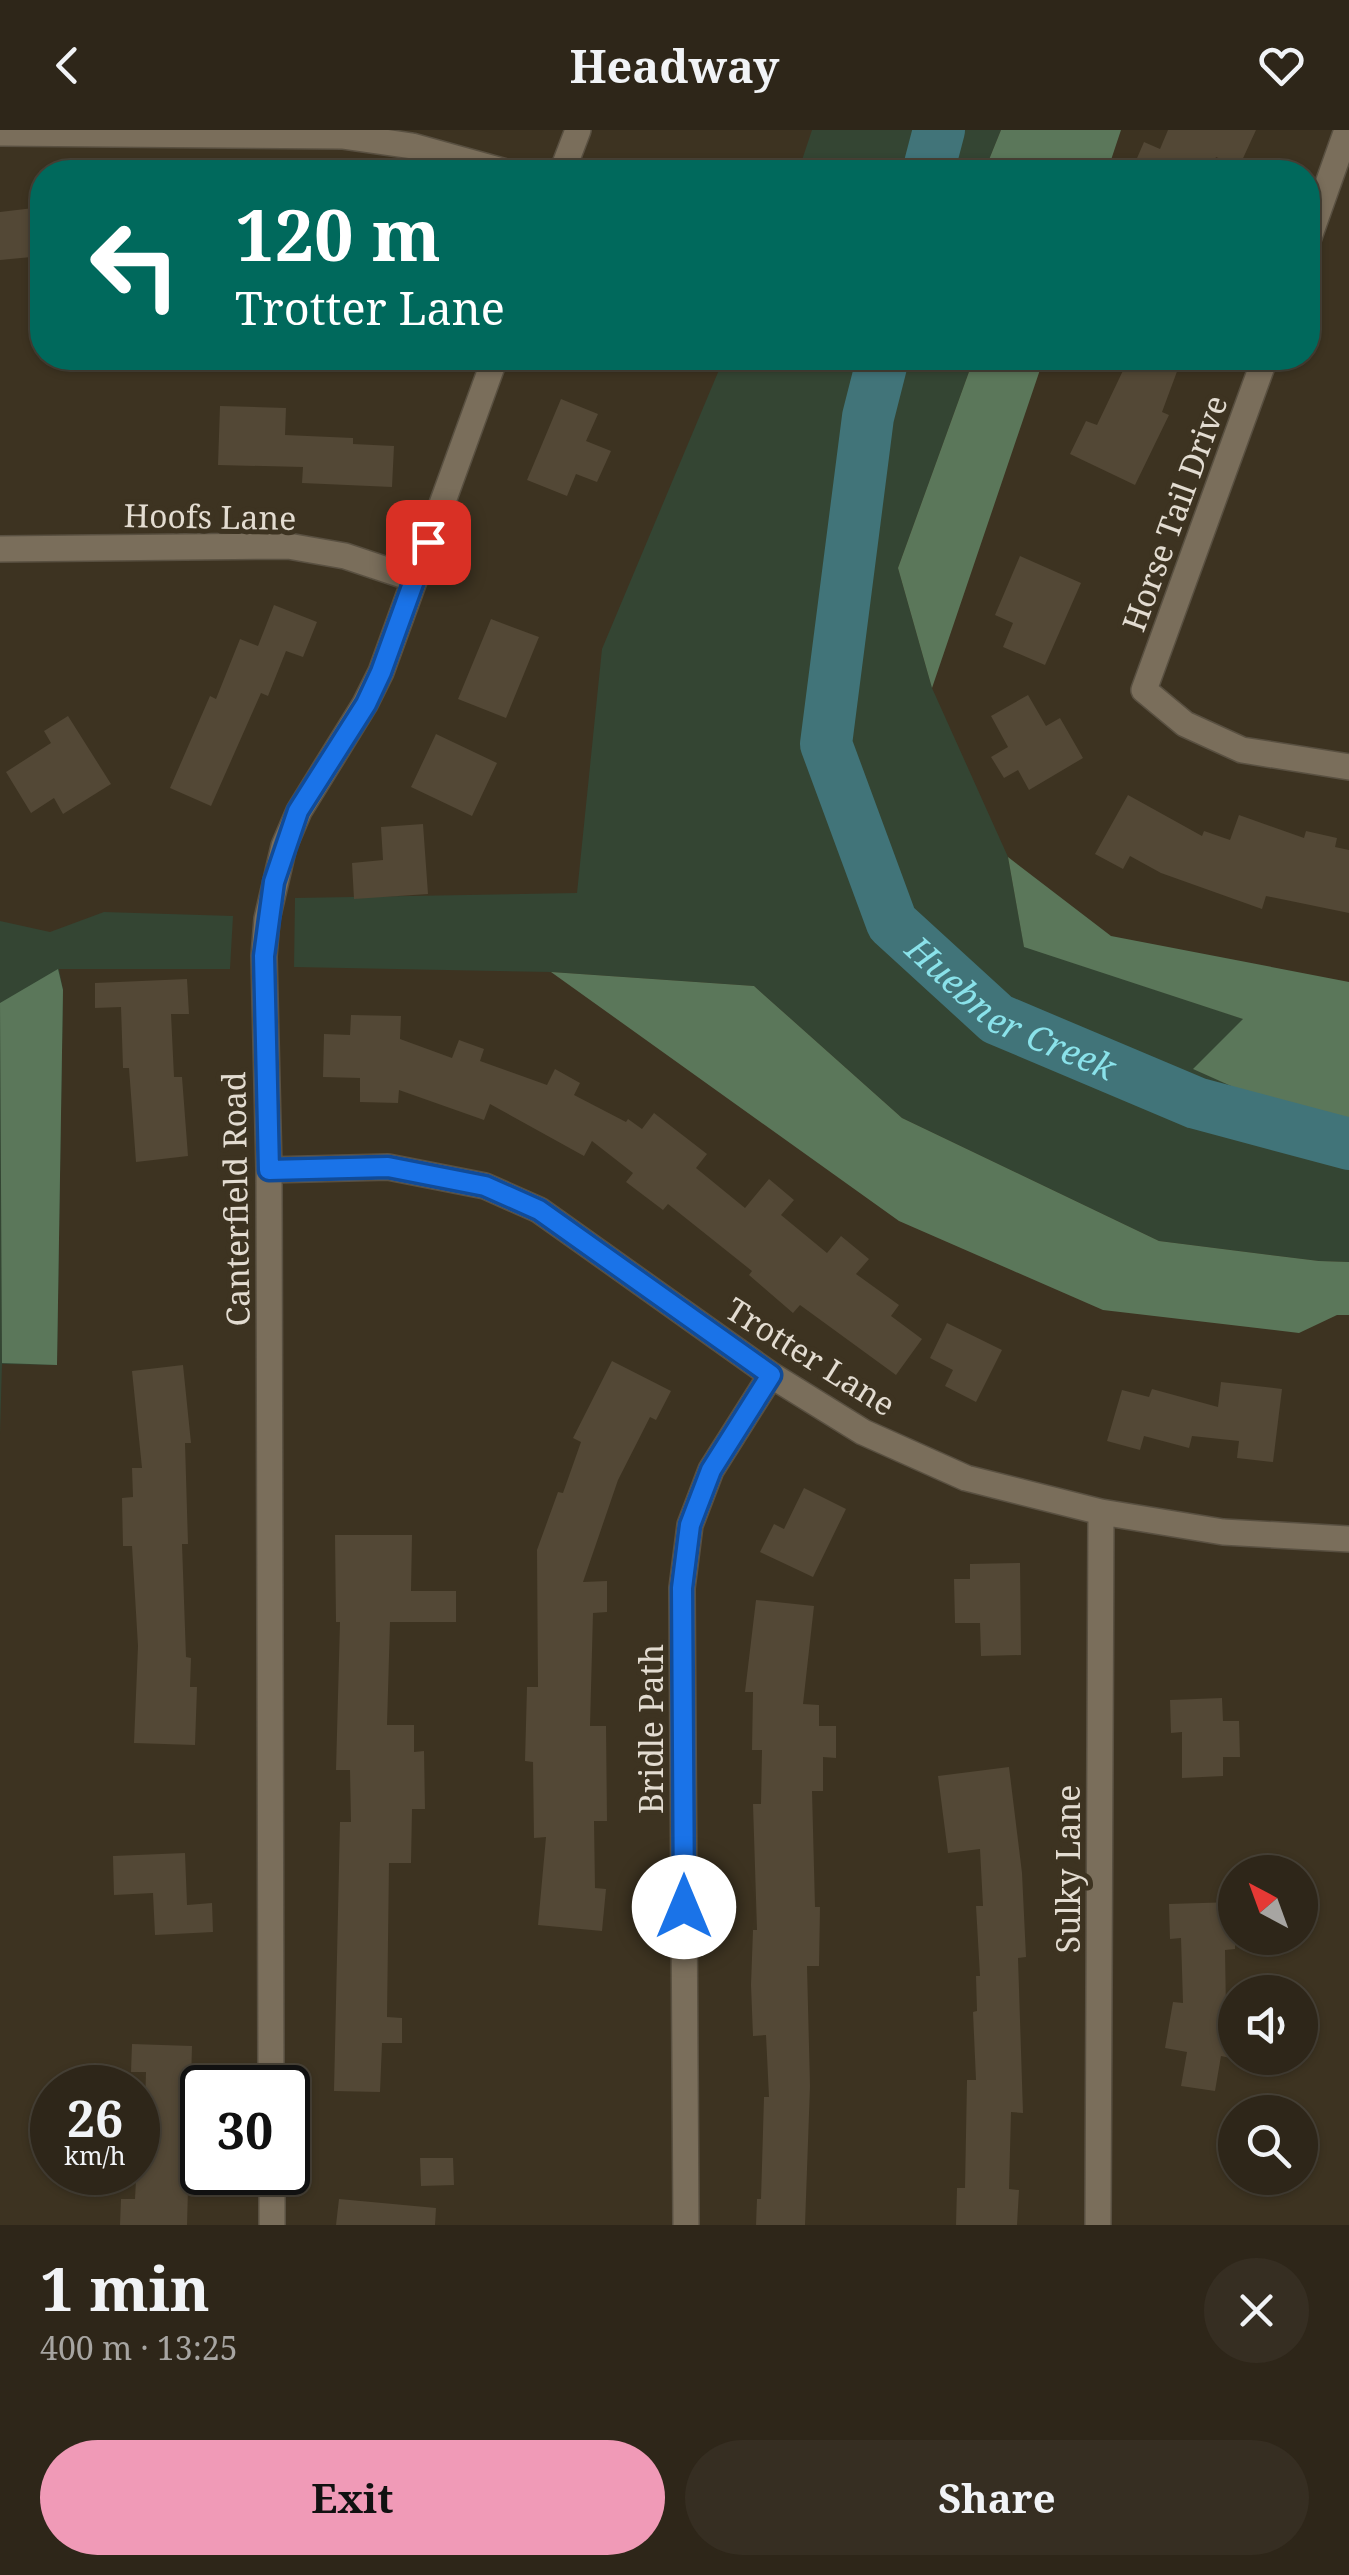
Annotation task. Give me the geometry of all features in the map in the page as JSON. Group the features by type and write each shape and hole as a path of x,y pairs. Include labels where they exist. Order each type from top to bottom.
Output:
{"street":[{"path":"567,160 578,130"},
{"path":"1320,207 1348,130"},
{"path":"0,133 342,136 412,146 463,160"},
{"name":"Canterfield Road","path":"271,2065 269,1170 264,956 274,882 298,811 366,704 381,672 490,370"},
{"name":"Horse Tail Drive","path":"1261,370 1144,690 1185,724 1242,750 1349,767"},
{"name":"Hoofs Lane","path":"0,549 288,546 346,556 414,579"},
{"name":"Trotter Lane","path":"269,1170 388,1167 485,1186 539,1210 771,1375 863,1432 966,1478 1101,1512 1223,1532 1349,1539"},
{"name":"Bridle Path","path":"686,2225 682,1588 690,1525 711,1470 771,1375"},
{"name":"Sulky Lane","path":"1098,2225 1101,1512"},
{"path":"272,2195 272,2225"}],"green space":[{"path":"812,130 1001,130 989,160 802,160"},
{"path":"1001,130 1121,130 1111,160 989,160"},
{"path":"719,370 970,370 898,568 932,688 1008,857 1024,946 1244,1019 1312,1122 1349,1127 1349,1262 1159,1241 902,1118 754,986 551,972 294,967 295,898 577,893 602,649"},
{"path":"970,370 1040,370 932,688 898,568"},
{"path":"1008,857 1111,936 1349,982 1349,1127 1312,1122 1193,1069 1243,1019 1024,947"},
{"path":"104,912 233,916 230,969 59,969 63,990 57,1365 2,1364 0,1434 0,921 50,932"},
{"path":"58,969 63,990 57,1365 2,1363 0,1003"},
{"path":"551,972 754,986 902,1118 1159,1241 1349,1262 1349,1315 1337,1315 1299,1333 1103,1310 899,1221"}],"building":[{"path":"1168,130 1256,130 1242,160 1136,160 1144,142 1160,149"},
{"path":"30,208 30,257 0,260 0,212"},
{"path":"1123,370 1178,370 1162,412 1169,415 1135,485 1070,454 1086,421 1097,425"},
{"path":"561,399 598,414 586,441 611,451 597,482 576,474 567,496 527,480"},
{"path":"220,406 286,408 285,435 353,438 353,444 394,446 392,487 302,483 303,467 218,465"},
{"path":"1020,556 1081,583 1045,665 1003,647 1013,623 995,615"},
{"path":"274,605 317,622 303,657 286,651 268,696 261,693 211,806 170,788 210,696 216,699 240,639 258,646"},
{"path":"491,619 539,637 506,718 458,699"},
{"path":"1028,695 1046,726 1060,718 1083,758 1029,790 1018,770 1004,778 991,757 1008,747 991,716"},
{"path":"68,716 111,784 63,814 54,798 31,813 6,772 51,743 44,731"},
{"path":"436,734 497,763 472,816 411,787"},
{"path":"1128,795 1202,836 1204,831 1230,840 1239,815 1304,838 1306,831 1337,838 1335,847 1349,850 1349,913 1266,896 1262,909 1161,873 1130,856 1123,869 1095,854"},
{"path":"423,824 428,894 354,899 352,863 383,860 381,827"},
{"path":"187,979 189,1014 171,1014 174,1077 182,1077 188,1156 136,1162 129,1068 123,1068 121,1007 95,1008 95,983"},
{"path":"351,1015 401,1016 400,1039 452,1058 459,1040 484,1049 480,1061 547,1085 555,1069 580,1083 574,1095 642,1129 654,1113 707,1154 696,1168 745,1208 769,1179 794,1200 781,1215 827,1253 841,1236 869,1259 856,1274 899,1305 891,1316 922,1339 896,1375 800,1305 793,1313 749,1275 752,1271 668,1204 663,1210 626,1182 633,1173 592,1141 584,1156 490,1104 484,1120 399,1090 398,1103 360,1102 360,1078 323,1077 324,1034 350,1035"},
{"path":"947,1323 1002,1350 976,1402 945,1386 953,1370 930,1358"},
{"path":"612,1361 671,1391 656,1420 650,1417 618,1480 583,1582 607,1581 607,1612 593,1613 590,1726 606,1726 607,1821 594,1821 595,1888 606,1889 602,1931 538,1925 546,1837 534,1838 533,1762 525,1761 527,1687 538,1687 537,1550 581,1442 573,1438"},
{"path":"183,1365 191,1443 185,1443 188,1544 182,1544 186,1657 191,1658 190,1687 197,1687 195,1745 134,1743 138,1646 132,1546 123,1546 122,1498 133,1497 132,1468 142,1468 132,1371"},
{"path":"1221,1382 1282,1389 1273,1462 1237,1458 1239,1441 1192,1436 1189,1448 1144,1436 1140,1450 1107,1441 1122,1390 1149,1397 1152,1389 1218,1407"},
{"path":"804,1488 846,1509 813,1577 760,1552 774,1524 784,1529"},
{"path":"335,1535 412,1535 411,1591 456,1591 456,1622 390,1622 387,1725 414,1725 414,1752 424,1751 425,1809 412,1809 411,1863 389,1863 387,2017 402,2018 402,2043 382,2043 380,2092 334,2091 340,1822 351,1822 350,1770 336,1770 340,1622 336,1622"},
{"path":"1020,1563 1021,1655 981,1656 980,1623 955,1623 954,1579 970,1579 970,1564"},
{"path":"756,1600 814,1606 803,1704 819,1705 819,1726 836,1726 836,1758 823,1757 823,1791 812,1791 815,1907 820,1907 819,1966 807,1966 810,2086 805,2225 756,2225 757,2199 761,2199 764,2097 769,2097 766,2035 753,2036 751,1985 753,1930 757,1930 753,1804 761,1804 762,1750 752,1750 753,1692 745,1692"},
{"path":"1222,1698 1223,1721 1239,1721 1240,1757 1223,1757 1223,1776 1182,1778 1182,1732 1171,1733 1170,1700"},
{"path":"1009,1767 1022,1873 1026,1957 1018,1958 1023,2113 1011,2112 1009,2189 1019,2190 1017,2225 956,2225 957,2188 965,2188 967,2080 976,2080 973,2012 977,2011 976,1976 980,1976 976,1906 983,1906 980,1849 948,1853 938,1776"},
{"path":"185,1853 187,1905 212,1903 213,1932 155,1935 153,1893 114,1895 113,1856"},
{"path":"1218,1903 1218,1955 1225,1955 1225,1975 1218,1975 1215,2091 1181,2086 1187,2052 1165,2048 1173,2002 1183,2003 1181,1938 1170,1939 1169,1904"},
{"path":"132,2044 192,2046 191,2065 180,2065 180,2195 188,2195 187,2225 120,2225 121,2199 160,2195 160,2065 131,2065"},
{"path":"420,2158 453,2158 454,2185 421,2186"},
{"path":"339,2199 436,2208 435,2225 336,2225"}],"waterway":[{"name":"Huebner Creek","path":"931,160 939,130"},
{"name":"Huebner Creek","path":"880,370 868,417 826,744 892,923 997,1019 1196,1103 1349,1144"}],"route":[{"path":"428,542 381,672 366,704 298,811 274,882 264,956 269,1170 388,1167 485,1186 539,1210 576,1234 771,1375 725,1444 690,1525 682,1588 684,1907"}]}
